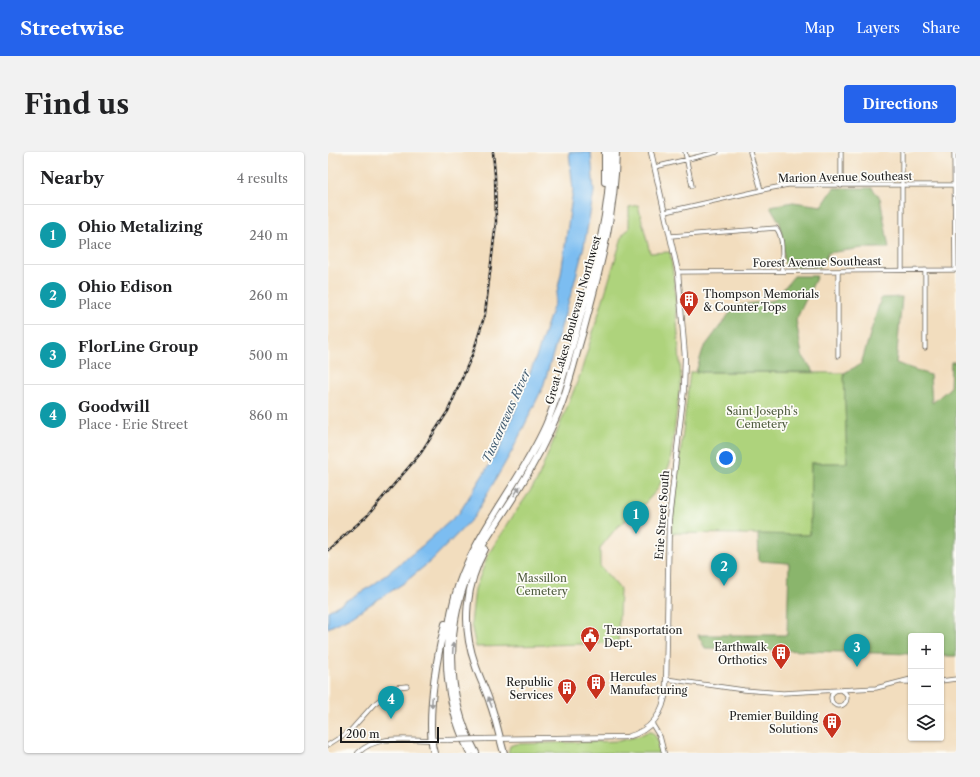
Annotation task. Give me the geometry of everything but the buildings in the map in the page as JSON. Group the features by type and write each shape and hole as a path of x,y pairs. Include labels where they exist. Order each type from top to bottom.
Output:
{"highway":[{"path":"600,246 605,180 605,152"},
{"name":"Great Lakes Boulevard Northwest","path":"470,753 461,734 452,706 447,676 449,621 456,590 465,566 483,533 526,465 552,411 566,369 600,246 608,199 610,152"},
{"name":"Great Lakes Boulevard Northwest","path":"476,753 464,726 456,692 452,656 454,629 462,591 471,568 484,543 542,448 564,395 608,236 614,193 616,152"},
{"path":"504,753 490,701 471,653 467,632 467,610 469,590 475,571 483,552 508,505"},
{"path":"434,753 432,740 432,695 434,675 449,607 463,565 483,533"}],"main road":[{"name":"Erie Street South","path":"432,740 622,738 640,733 652,724 662,708 665,696 666,679 669,519 684,389 685,364 678,272 651,152"}],"street":[{"path":"685,152 692,186"},
{"path":"655,167 717,152"},
{"path":"750,152 760,190"},
{"path":"841,152 841,186"},
{"path":"902,152 902,270"},
{"path":"954,152 956,270"},
{"name":"Marion Avenue Southeast","path":"665,212 788,185 955,185"},
{"path":"670,236 776,228 782,242 782,271"},
{"path":"925,270 925,348"},
{"name":"Forest Avenue Southeast","path":"678,272 956,270"},
{"path":"838,271 838,356"},
{"path":"666,679 758,692 793,693 876,688 908,680"},
{"path":"944,680 956,679"},
{"path":"897,682 908,682"},
{"path":"328,745 351,730 369,709 397,687 407,686"},
{"path":"839,690 844,691 847,695 846,703 841,706 836,705 831,699 832,694 839,690"},
{"path":"652,724 660,737 664,753"},
{"path":"358,753 367,746 380,741 432,740"}],"green space":[{"path":"834,188 872,188 880,198 889,248 863,248 828,253 821,267 785,267 780,223 770,206 793,202 822,206"},
{"name":"Massillon Cemetery","path":"638,205 650,253 670,252 674,280 681,378 670,464 657,490 638,511 617,527 600,548 600,566 620,589 618,643 476,647 471,624 475,589 489,553 537,481 580,375 623,234 629,229 629,207"},
{"path":"794,276 817,276 796,320 802,355 814,372 696,372 703,349 735,306 774,300"},
{"path":"902,297 896,363 930,375 932,403 950,388 951,362 956,362 956,656 944,656 944,633 908,633 908,654 705,648 698,635 787,635 789,563 759,561 758,534 810,535 811,463 847,463 844,373 861,364 881,298"},
{"name":"Saint Joseph's Cemetery","path":"690,372 844,373 847,463 811,463 810,535 671,533"},
{"path":"647,732 652,732 658,740 661,753 508,753 510,746 515,744 619,741 639,736"}],"water":[{"path":"569,152 591,152 594,192 584,246 543,387 512,451 474,517 432,560 404,583 352,616 328,628 328,611 373,585 422,546 459,513 501,446 538,352 555,301 561,274 573,190"}],"railway":[{"path":"328,550 367,516 420,454 448,411 473,353 485,314 496,222 493,152"}],"place":[{"name":"Thompson Memorials & Counter Tops","path":"689,317"},
{"name":"Ohio Metalizing","path":"636,534"},
{"name":"Ohio Edison","path":"724,586"},
{"name":"Transportation Dept.","path":"590,653"},
{"name":"FlorLine Group","path":"857,667"},
{"name":"Earthwalk Orthotics","path":"781,670"},
{"name":"Hercules Manufacturing","path":"596,700"},
{"name":"Republic Services","path":"567,705"},
{"name":"Goodwill","path":"391,719"},
{"name":"Premier Building Solutions","path":"832,739"}],"water label":[{"name":"Tuscarawas River","path":"506,416"}]}
